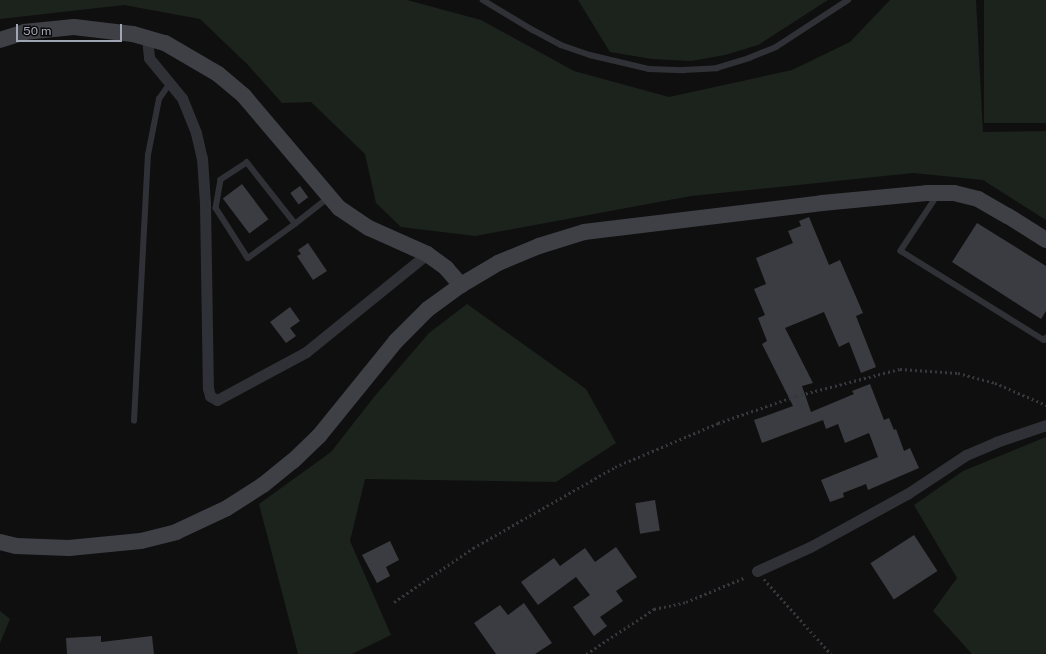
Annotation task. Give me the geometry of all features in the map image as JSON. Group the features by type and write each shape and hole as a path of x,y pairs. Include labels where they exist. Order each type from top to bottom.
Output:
{"street":[{"path":"0,40 24,32 74,27 133,34 165,43 218,74 244,96 339,208 368,228 427,254 446,268 461,285"},
{"path":"147,38 149,58 182,98 196,133 202,158 205,203 208,388 210,396 217,400 306,352 427,254"},
{"path":"0,542 16,546 69,548 141,541 176,532 227,508 263,485 294,461 319,436 396,341 428,309 461,285 498,263 539,246 584,232 822,203 927,193 954,193 978,199 1046,240"},
{"path":"757,572 810,547 907,494 966,455 996,442 1046,425"}],"lane":[{"path":"483,0 532,30 561,45 590,55 649,69 682,70 717,68 749,58 776,47 848,0"},
{"path":"134,421 148,155 159,99 170,83"},
{"path":"295,224 247,163 221,180 216,208 248,258 295,224 330,197"},
{"path":"940,193 901,251 1044,340 1046,338"}],"path":[{"path":"394,602 473,548 615,467 718,423 796,396 900,369 958,373 995,383 1046,404"},
{"path":"586,654 654,609 686,602 757,572 831,654"}],"shaded area":[{"path":"0,0 407,0 481,20 574,71 669,97 792,70 850,42 890,0 976,0 983,132 1046,131 1046,220 983,180 913,173 691,196 475,236 401,227 376,203 365,154 311,102 282,103 247,64 200,19 124,5 0,19"},
{"path":"578,0 828,0 758,45 725,55 691,61 652,59 610,52"},
{"path":"984,0 1046,0 1046,123 984,123"},
{"path":"467,304 586,389 616,443 556,482 365,479 350,541 391,635 352,654 298,654 259,504 331,452 374,397 429,333"},
{"path":"1046,437 1046,654 972,654 933,611 957,578 914,505 963,471"},
{"path":"0,611 10,619 0,643"}],"building":[{"path":"242,184 268,219 249,234 223,198"},
{"path":"300,186 308,197 299,204 290,193"},
{"path":"809,217 829,265 840,260 863,313 856,316 876,367 861,373 849,342 839,347 824,312 785,328 813,383 802,386 811,412 854,394 852,391 870,384 884,420 889,418 894,430 896,429 904,451 910,448 919,468 868,490 866,484 843,493 844,497 830,502 821,480 878,457 869,433 845,443 838,424 826,429 823,420 762,443 754,420 793,406 762,344 767,341 758,318 765,315 754,289 766,284 756,258 793,243 788,231 801,226 799,221"},
{"path":"977,223 1046,266 1046,311 1041,319 952,262"},
{"path":"308,243 327,271 313,280 297,256 301,254 298,250"},
{"path":"290,307 300,321 290,328 296,336 286,343 270,322"},
{"path":"655,500 660,531 640,534 635,503"},
{"path":"914,535 937,571 894,599 870,563"},
{"path":"390,541 399,560 386,567 390,576 377,583 362,555"},
{"path":"616,547 637,577 616,591 623,601 600,617 607,626 594,636 573,607 590,595 576,577 538,605 521,582 554,558 560,566 585,548 595,562"},
{"path":"524,603 552,643 535,654 496,654 474,623 500,605 508,615"},
{"path":"101,636 101,642 152,636 154,654 67,654 66,638"}]}
